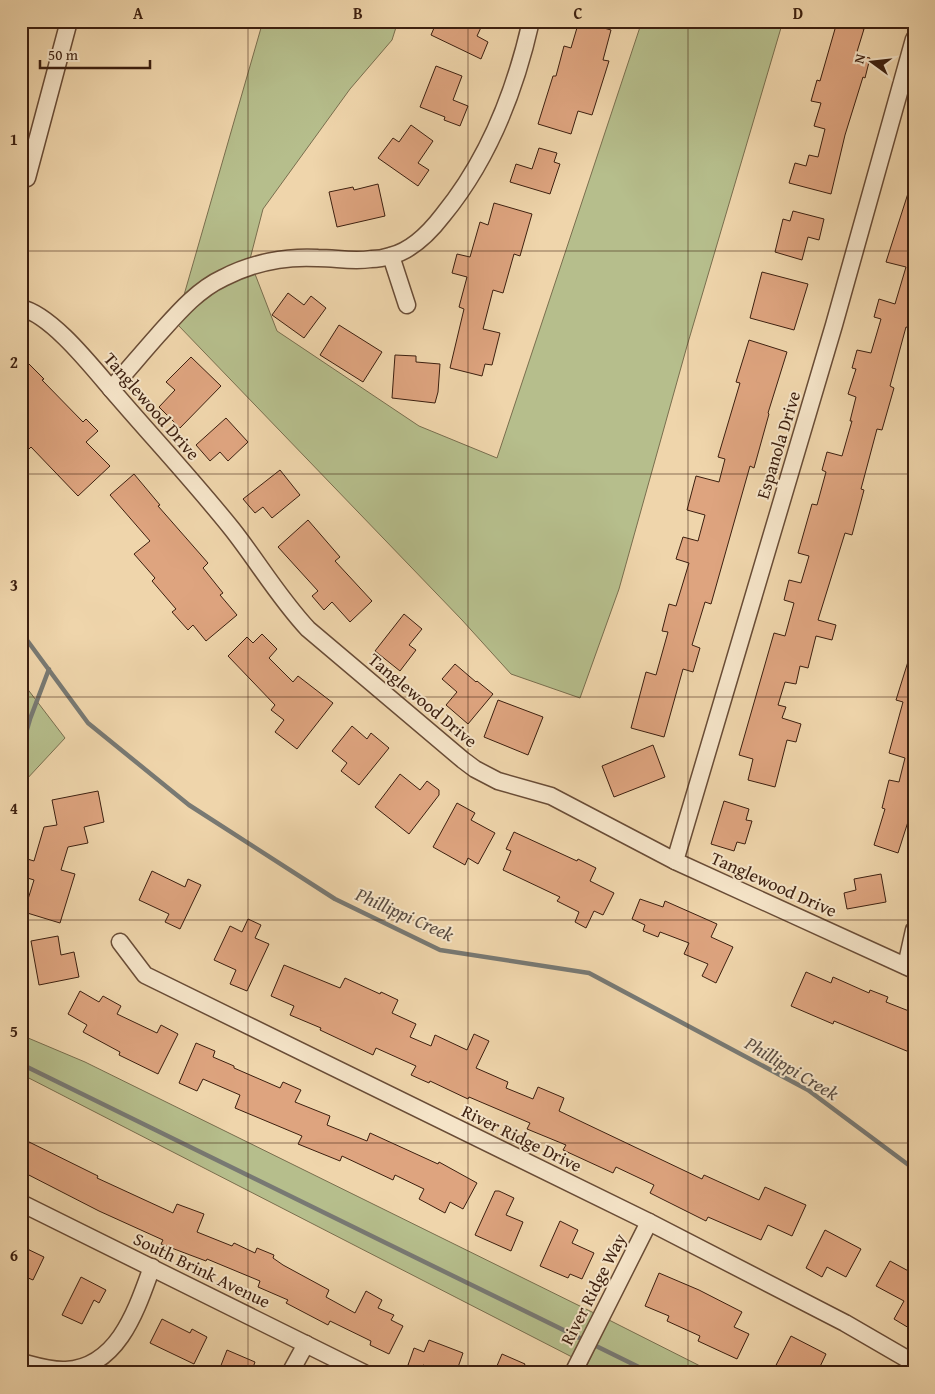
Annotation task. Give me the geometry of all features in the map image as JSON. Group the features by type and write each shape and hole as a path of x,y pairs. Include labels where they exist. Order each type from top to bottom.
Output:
{"street":[{"path":"27,178 69,21"},
{"path":"111,389 191,300 223,277 258,264 289,258 369,260 391,256 412,245 432,229 456,200 499,124 510,98 531,21"},
{"name":"Espanola Drive","path":"675,861 834,325 914,39"},
{"path":"391,256 407,305"},
{"name":"Tanglewood Drive","path":"21,308 37,314 50,322 111,389 232,529 289,608 324,645 475,769 498,780 551,796 675,861 910,968"},
{"path":"910,968 914,930"},
{"name":"River Ridge Drive","path":"120,942 145,975 648,1222 844,1323 914,1363"},
{"name":"South Brink Avenue","path":"21,1203 364,1373"},
{"name":"River Ridge Way","path":"573,1373 648,1222"},
{"path":"21,1362 54,1370 68,1370 99,1360 111,1350 120,1338 142,1296 152,1268"},
{"path":"290,1373 306,1344"}],"green space":[{"path":"263,21 398,21 392,40 350,89 263,209 250,259 220,270 184,295"},
{"path":"642,21 783,21 687,346 619,589 580,698 511,674 462,620 178,325 200,303 219,289 255,274 277,331 419,426 497,458"},
{"path":"26,687 65,738 25,781 21,794 21,696"},
{"path":"21,1035 85,1062 594,1313 572,1357 21,1074"},
{"path":"609,1320 714,1373 601,1373 587,1365"}],"building":[{"path":"437,21 484,21 477,36 488,42 481,59 431,35"},
{"path":"579,21 611,30 603,60 609,61 592,115 578,111 571,134 538,124 553,76 556,76 564,46 571,48"},
{"path":"837,22 864,29 856,55 870,58 845,135 831,194 789,183 795,163 806,166 809,155 818,157 825,129 814,126 821,103 811,101 817,80 820,81"},
{"path":"436,66 462,76 453,100 468,106 460,126 444,120 445,117 420,107"},
{"path":"411,125 433,141 418,163 429,170 418,186 378,158 393,138 399,142"},
{"path":"539,148 557,153 554,162 560,164 550,194 510,182 516,164 532,169"},
{"path":"378,184 385,216 337,227 329,192 353,187 354,190"},
{"path":"911,184 914,184 914,329 906,327 890,386 894,388 882,430 877,429 861,489 864,490 852,535 845,533 818,620 836,625 832,640 816,636 808,668 800,666 796,684 785,682 778,705 786,707 782,718 801,724 796,742 787,740 775,787 748,780 753,759 739,755 774,633 785,636 794,603 784,600 789,580 801,583 809,556 798,553 812,504 817,505 826,472 822,470 827,452 842,456 852,421 850,421 856,397 848,394 856,369 852,368 857,350 871,353 881,319 874,317 879,299 895,304 906,267 886,262"},
{"path":"494,203 532,214 520,256 514,254 503,293 493,290 483,329 500,333 492,365 485,364 482,376 450,368 464,309 459,307 467,277 452,273 457,254 470,257 480,222 488,225"},
{"path":"793,211 824,219 819,240 808,237 802,260 775,252 783,219 790,221"},
{"path":"762,272 808,284 794,330 750,318"},
{"path":"288,293 304,305 311,296 326,308 304,338 272,315"},
{"path":"339,325 382,352 363,382 320,355"},
{"path":"749,340 787,352 768,413 754,468 750,466 711,604 705,602 692,645 700,648 693,672 683,669 664,737 631,728 646,672 656,675 668,632 662,631 669,604 676,606 689,563 676,559 683,537 698,541 705,515 687,510 696,476 719,482 725,459 718,457 740,383 736,382"},
{"path":"395,355 416,356 416,362 440,364 438,392 435,403 392,398"},
{"path":"191,357 221,386 180,428 159,407 175,390 166,382"},
{"path":"27,362 83,422 86,419 98,431 86,442 110,466 78,496 31,447 27,451 21,445 21,368"},
{"path":"226,418 248,442 228,461 220,452 210,461 196,445"},
{"path":"280,470 300,495 272,518 263,507 255,513 243,499"},
{"path":"134,474 160,505 158,506 208,563 203,568 223,593 220,595 237,615 206,641 193,625 188,630 172,612 176,609 152,581 155,578 134,554 150,541 110,495"},
{"path":"308,520 340,557 335,561 372,601 350,622 332,602 324,610 312,596 318,591 278,547"},
{"path":"404,614 422,629 409,645 416,650 400,671 375,651"},
{"path":"262,634 277,649 269,658 293,682 298,676 333,703 297,749 275,732 284,720 271,710 275,705 228,656 247,637 253,643"},
{"path":"911,652 914,653 914,803 898,853 874,845 885,809 882,808 889,780 899,782 905,758 889,753 903,702 896,700"},
{"path":"455,664 493,694 468,724 446,705 457,692 442,679"},
{"path":"498,700 543,717 528,755 484,737"},
{"path":"352,726 367,739 371,733 389,748 359,785 341,771 347,763 332,751"},
{"path":"653,745 665,777 614,797 602,766"},
{"path":"400,774 420,790 427,781 439,790 439,795 409,834 375,807"},
{"path":"98,791 104,822 84,827 88,843 68,847 61,870 75,874 60,923 24,912 34,880 21,876 21,868 24,858 34,861 44,827 57,825 52,800"},
{"path":"724,801 749,809 746,820 752,821 745,844 737,842 734,851 711,844"},
{"path":"457,803 475,813 471,820 495,833 478,864 468,858 465,865 433,847"},
{"path":"514,832 596,868 590,881 614,893 603,915 594,911 586,928 575,922 579,912 557,901 560,897 503,870 511,851 506,849"},
{"path":"152,871 185,887 188,879 201,885 180,929 165,922 169,914 139,900"},
{"path":"881,874 886,902 847,909 844,893 856,890 854,879"},
{"path":"640,899 663,907 665,901 717,924 711,937 733,947 716,983 702,976 708,964 684,954 689,943 660,932 658,937 643,931 645,925 632,919"},
{"path":"248,919 261,925 255,938 269,944 247,991 230,984 236,970 214,960 230,926 242,932"},
{"path":"58,936 61,955 74,952 79,977 39,985 31,941"},
{"path":"284,965 340,988 345,978 398,1000 392,1013 416,1024 410,1037 431,1046 435,1035 467,1050 474,1034 489,1041 476,1068 508,1082 506,1088 533,1099 538,1087 564,1098 559,1111 702,1179 704,1175 759,1200 765,1187 806,1205 792,1236 768,1225 761,1240 708,1217 706,1221 650,1193 654,1185 616,1167 613,1173 563,1150 566,1145 527,1129 530,1123 469,1097 468,1099 430,1081 429,1083 411,1075 416,1066 376,1048 373,1055 320,1030 321,1028 290,1015 294,1006 271,996"},
{"path":"806,972 831,983 833,977 869,993 870,990 888,997 886,1002 914,1013 914,1054 834,1021 833,1024 791,1006"},
{"path":"80,991 99,1002 103,996 121,1006 117,1014 157,1033 161,1025 178,1034 158,1074 119,1055 120,1052 83,1032 87,1025 68,1014"},
{"path":"196,1043 215,1051 213,1057 234,1066 234,1068 280,1088 283,1082 301,1090 295,1102 330,1116 327,1125 367,1141 370,1133 438,1164 439,1162 477,1183 463,1209 450,1202 445,1213 419,1199 424,1189 395,1175 393,1180 342,1156 340,1161 298,1144 302,1136 235,1108 240,1095 203,1079 197,1091 179,1083"},
{"path":"21,1138 98,1176 97,1178 173,1213 177,1204 204,1214 197,1232 232,1246 234,1243 255,1253 257,1248 274,1255 273,1258 283,1265 329,1290 326,1297 355,1313 366,1291 382,1300 378,1308 394,1315 391,1320 403,1326 389,1354 370,1345 371,1341 330,1321 328,1325 286,1303 288,1300 258,1287 260,1281 207,1259 206,1261 161,1244 163,1240 99,1211 21,1171"},
{"path":"495,1191 514,1198 506,1215 523,1222 511,1251 475,1235"},
{"path":"560,1221 578,1230 572,1243 594,1253 582,1279 570,1274 568,1278 540,1266"},
{"path":"825,1230 861,1249 846,1277 827,1267 822,1277 806,1268"},
{"path":"21,1246 44,1257 33,1280 21,1275"},
{"path":"890,1261 914,1274 914,1320 909,1328 894,1319 904,1301 876,1286"},
{"path":"659,1273 699,1290 742,1312 734,1327 749,1334 737,1359 698,1341 700,1336 667,1321 669,1316 645,1306"},
{"path":"81,1277 106,1290 99,1303 94,1300 82,1324 62,1315"},
{"path":"162,1319 190,1333 192,1329 207,1337 194,1364 150,1343"},
{"path":"791,1336 826,1354 817,1373 772,1373"},
{"path":"429,1340 463,1353 456,1373 445,1373 423,1365 421,1370 408,1365 414,1348 424,1352"},
{"path":"227,1350 255,1362 251,1373 218,1373"},
{"path":"502,1354 525,1364 521,1373 494,1373"}],"waterway":[{"name":"Phillippi Creek","path":"21,632 88,723 189,805 335,899 440,950 589,973 808,1090 914,1169"},
{"path":"21,750 30,719 49,669"},
{"path":"21,1064 651,1373"}]}
